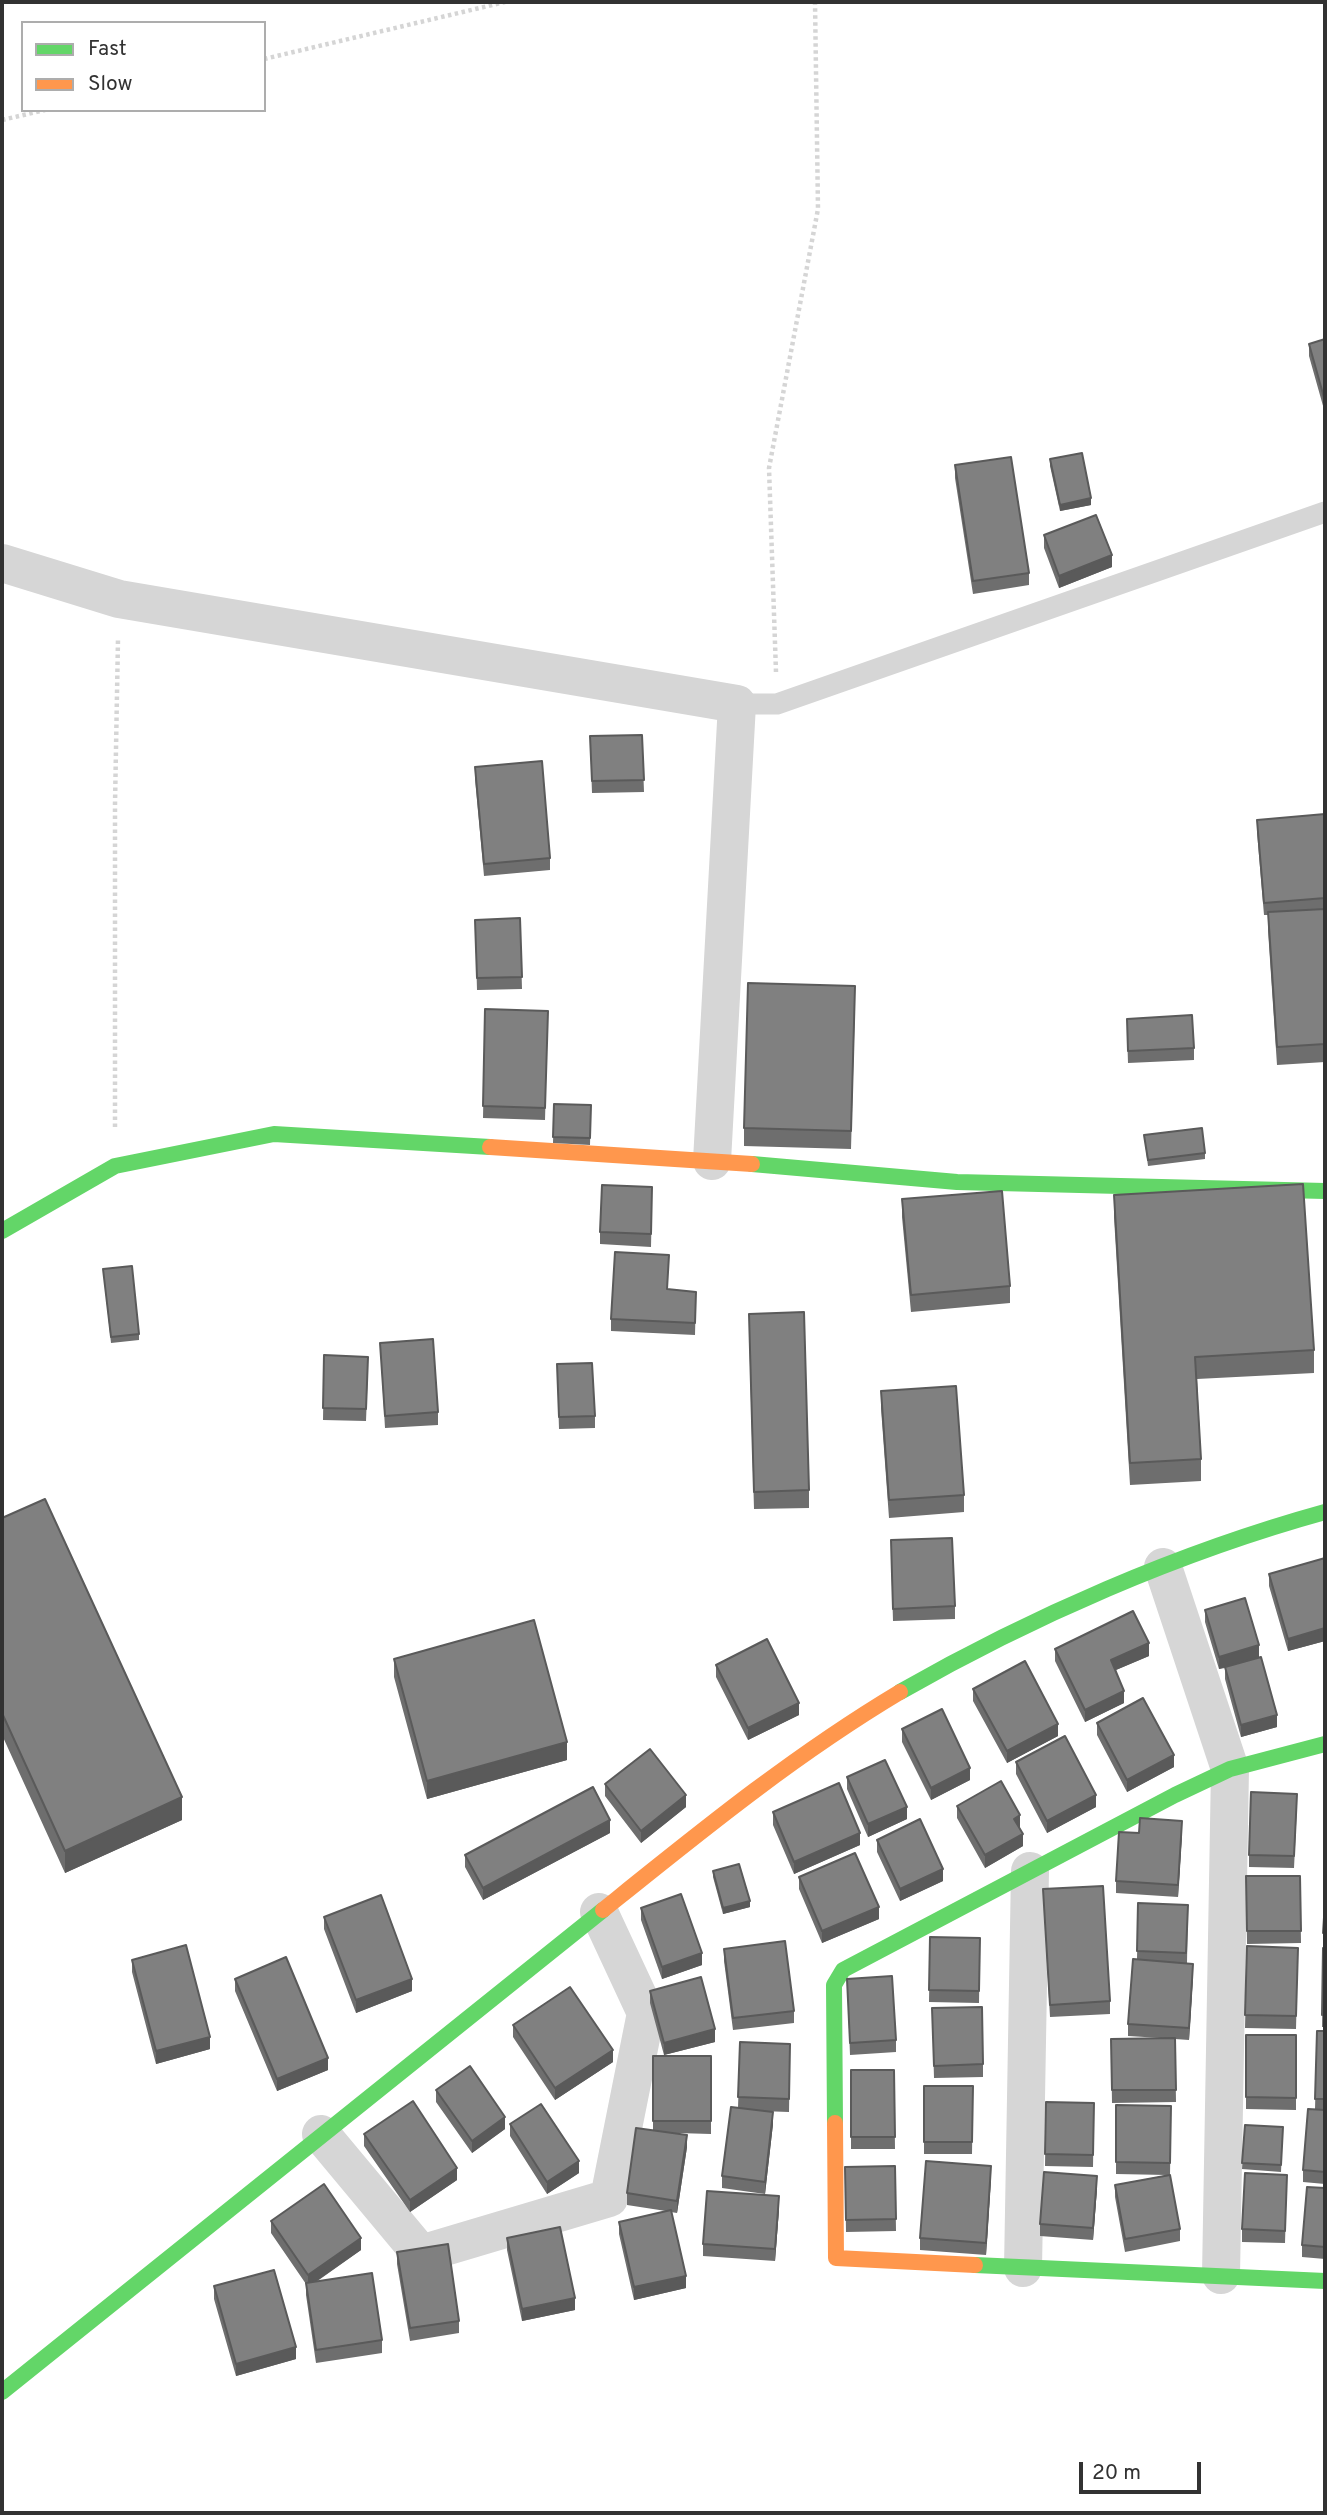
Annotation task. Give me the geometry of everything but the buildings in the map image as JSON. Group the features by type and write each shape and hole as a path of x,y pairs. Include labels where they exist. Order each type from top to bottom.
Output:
{"street":[{"path":"2,563 119,599 737,704 712,1161"},
{"path":"2,1231 115,1166 274,1133 712,1161 957,1182 1325,1191"},
{"path":"2,2392 750,1793 857,1718 968,1653 1070,1604 1163,1567 1325,1512"},
{"path":"1163,1567 1230,1769 1221,2276"},
{"path":"1325,1744 1230,1769 1175,1795 843,1970 834,1985 836,2258 1325,2281"},
{"path":"1023,2268 1030,1871"},
{"path":"321,2134 421,2254 609,2198 646,2013 600,1912"}],"lane":[{"path":"737,704 777,704 1325,512"}],"path":[{"path":"266,58 505,2"},
{"path":"777,704 769,468 818,209 815,2"},
{"path":"2,120 36,112"},
{"path":"115,1166 115,804 119,599"}],"traffic: fast":[{"path":"2,1231 115,1166 274,1134 490,1147"},
{"path":"752,1164 957,1182 1325,1191"},
{"path":"900,1692 1001,1638 1107,1589 1216,1546 1325,1512"},
{"path":"835,2123 834,1985 843,1970 1175,1795 1230,1769 1325,1744"},
{"path":"2,2392 603,1910"},
{"path":"975,2265 1325,2281"}],"traffic: slow":[{"path":"490,1147 752,1164"},
{"path":"603,1910 785,1769 900,1692"},
{"path":"835,2123 836,2258 975,2265"}]}
